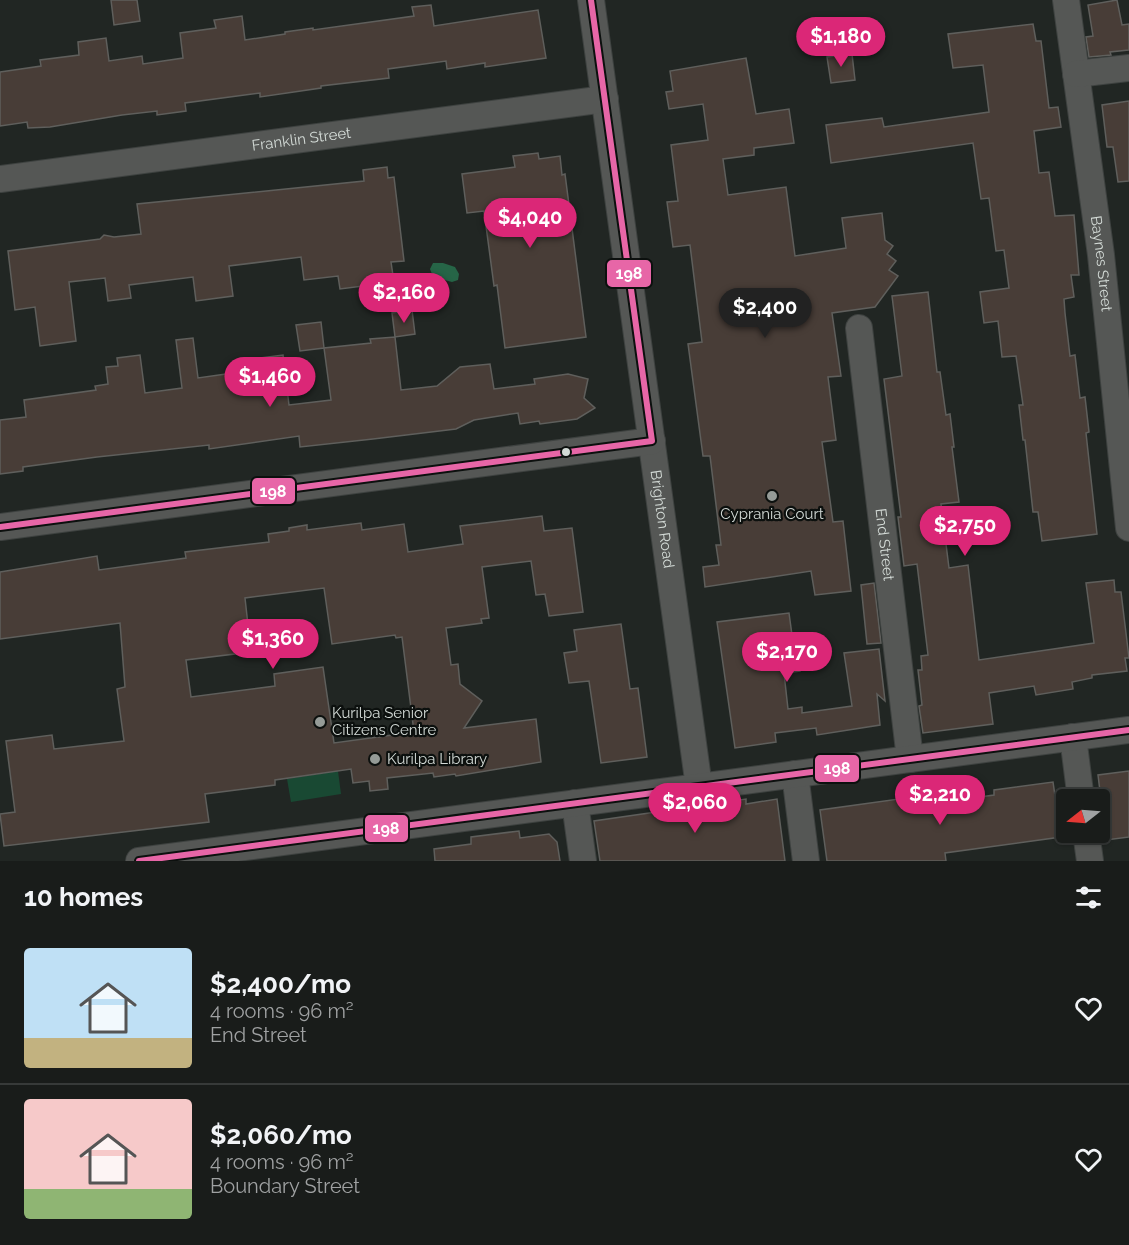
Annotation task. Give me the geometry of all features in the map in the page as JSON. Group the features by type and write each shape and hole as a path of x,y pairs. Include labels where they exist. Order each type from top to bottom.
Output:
{"street":[{"name":"Brighton Road","path":"591,0 699,787"},
{"name":"Baynes Street","path":"1066,0 1104,276 1129,528"},
{"path":"1076,74 1129,68"},
{"name":"Franklin Street","path":"0,179 605,99"},
{"name":"End Street","path":"859,328 910,759"},
{"path":"0,526 652,441"},
{"path":"139,861 1129,730"},
{"path":"1072,737 1079,789"},
{"path":"795,774 806,861"},
{"path":"575,803 583,861"},
{"path":"1088,843 1090,861"}],"shaded area":[{"path":"433,263 455,267 459,274 458,280 452,282 433,277 430,269"},
{"path":"338,771 341,794 291,802 287,779"}],"building":[{"path":"111,0 137,0 140,21 114,25"},
{"path":"1117,0 1122,25 1129,24 1129,50 1110,52 1111,55 1089,57 1086,37 1093,36 1088,5"},
{"path":"431,5 434,26 538,10 546,58 485,67 485,63 447,69 446,61 388,69 389,78 321,86 321,88 260,97 260,93 185,103 186,111 157,115 157,111 122,115 50,127 28,128 27,122 0,126 0,72 41,66 40,60 79,55 78,42 106,38 109,61 142,56 143,64 183,58 180,33 216,28 214,20 242,16 245,40 313,28 313,30 414,16 412,7"},
{"path":"1033,24 1036,41 1041,41 1049,108 1058,107 1061,127 1034,131 1039,173 1049,172 1055,216 1074,215 1079,275 1071,275 1074,297 1064,299 1065,313 1070,356 1075,355 1080,398 1085,397 1089,432 1086,433 1097,534 1042,541 1038,512 1033,512 1019,405 1023,405 1016,356 1002,357 998,321 984,323 980,292 1009,288 1004,250 996,251 989,198 981,199 973,143 831,163 826,125 882,118 884,127 989,112 983,65 953,68 948,34"},
{"path":"852,54 855,80 831,83 827,57"},
{"path":"746,58 756,114 789,109 794,143 754,148 754,155 723,159 728,195 786,187 795,256 846,248 842,218 882,213 885,240 893,246 887,254 896,261 889,270 898,276 875,307 832,313 841,376 828,377 836,440 822,442 833,522 843,521 851,591 815,595 811,571 705,587 703,567 719,565 716,545 721,545 710,456 703,456 688,344 702,342 690,245 673,247 667,202 678,201 671,145 708,140 703,104 669,109 666,92 673,91 670,71"},
{"path":"1129,101 1129,181 1118,182 1113,147 1107,147 1102,105"},
{"path":"538,153 539,159 560,156 562,175 565,174 586,337 505,348 484,211 467,213 462,174 515,167 513,156"},
{"path":"387,167 388,178 394,177 404,261 391,262 394,282 340,289 338,276 304,280 301,257 229,266 233,296 196,301 193,277 129,285 131,298 108,301 105,278 69,282 76,341 40,346 35,307 15,310 8,251 100,239 104,235 114,237 141,234 137,204 364,181 363,170"},
{"path":"928,292 937,372 940,372 946,415 950,414 959,502 941,504 949,568 968,565 979,660 1094,643 1086,583 1114,580 1115,592 1121,592 1129,658 1125,658 1127,671 1092,675 1092,678 1072,682 1073,689 1036,695 1034,686 989,693 993,724 923,733 919,706 922,705 918,670 922,670 921,656 928,655 917,564 904,566 898,517 901,517 884,379 902,376 892,296"},
{"path":"412,310 415,334 395,337 392,313"},
{"path":"321,322 324,348 300,351 296,325"},
{"path":"395,337 401,390 437,386 460,367 490,364 494,389 535,384 534,379 568,374 588,379 584,398 595,408 577,419 540,424 539,421 520,424 518,413 474,420 456,429 373,439 300,447 299,436 209,449 209,445 97,457 23,467 23,471 0,474 0,420 26,417 24,400 96,390 95,386 108,384 106,367 118,366 117,358 140,355 145,393 182,388 176,340 193,338 198,378 247,371 245,360 283,355 289,405 331,400 324,348 371,343 370,339"},
{"path":"542,516 544,531 572,528 583,612 549,616 545,594 536,595 531,561 482,567 489,618 481,619 482,623 446,628 451,665 458,664 460,684 482,701 464,728 536,719 541,762 456,776 455,774 434,777 433,773 387,778 388,789 370,791 369,781 353,783 351,769 275,780 275,785 205,794 209,822 4,846 0,814 15,812 6,741 52,735 54,749 124,741 117,689 125,687 120,623 0,639 0,572 97,556 99,570 186,558 185,552 269,542 268,534 307,525 307,530 361,523 362,530 404,524 408,552 463,544 460,526","holes":["324,588 332,644 395,635 396,638 402,637 414,732 334,743 323,667 274,674 275,686 191,697 186,660 251,652 245,598"]},
{"path":"874,583 881,643 867,644 861,585"},
{"path":"789,613 792,635 796,634 800,671 784,673 788,709 802,707 802,713 852,706 844,653 879,649 885,701 877,694 880,725 817,735 816,728 775,733 776,742 735,748 717,622"},
{"path":"621,624 630,689 638,688 647,757 601,763 589,681 569,683 564,653 577,651 574,630"},
{"path":"1129,771 1129,837 1110,839 1110,789 1100,789 1098,775"},
{"path":"1053,782 1056,803 1056,838 945,853 946,861 827,861 820,810 906,798 907,807 994,795 994,790"},
{"path":"746,799 746,804 777,799 785,861 600,861 594,821"},
{"path":"519,831 520,838 549,834 557,842 560,861 435,861 434,849 471,844 471,837"}],"transit line":[{"name":"198","path":"0,527 652,441 591,0"},
{"name":"198","path":"139,861 1129,730"}],"place":[{"name":"Cyprania Court","path":"772,496"},
{"name":"Kurilpa Senior Citizens Centre","path":"320,722"},
{"name":"Kurilpa Library","path":"375,759"}]}
